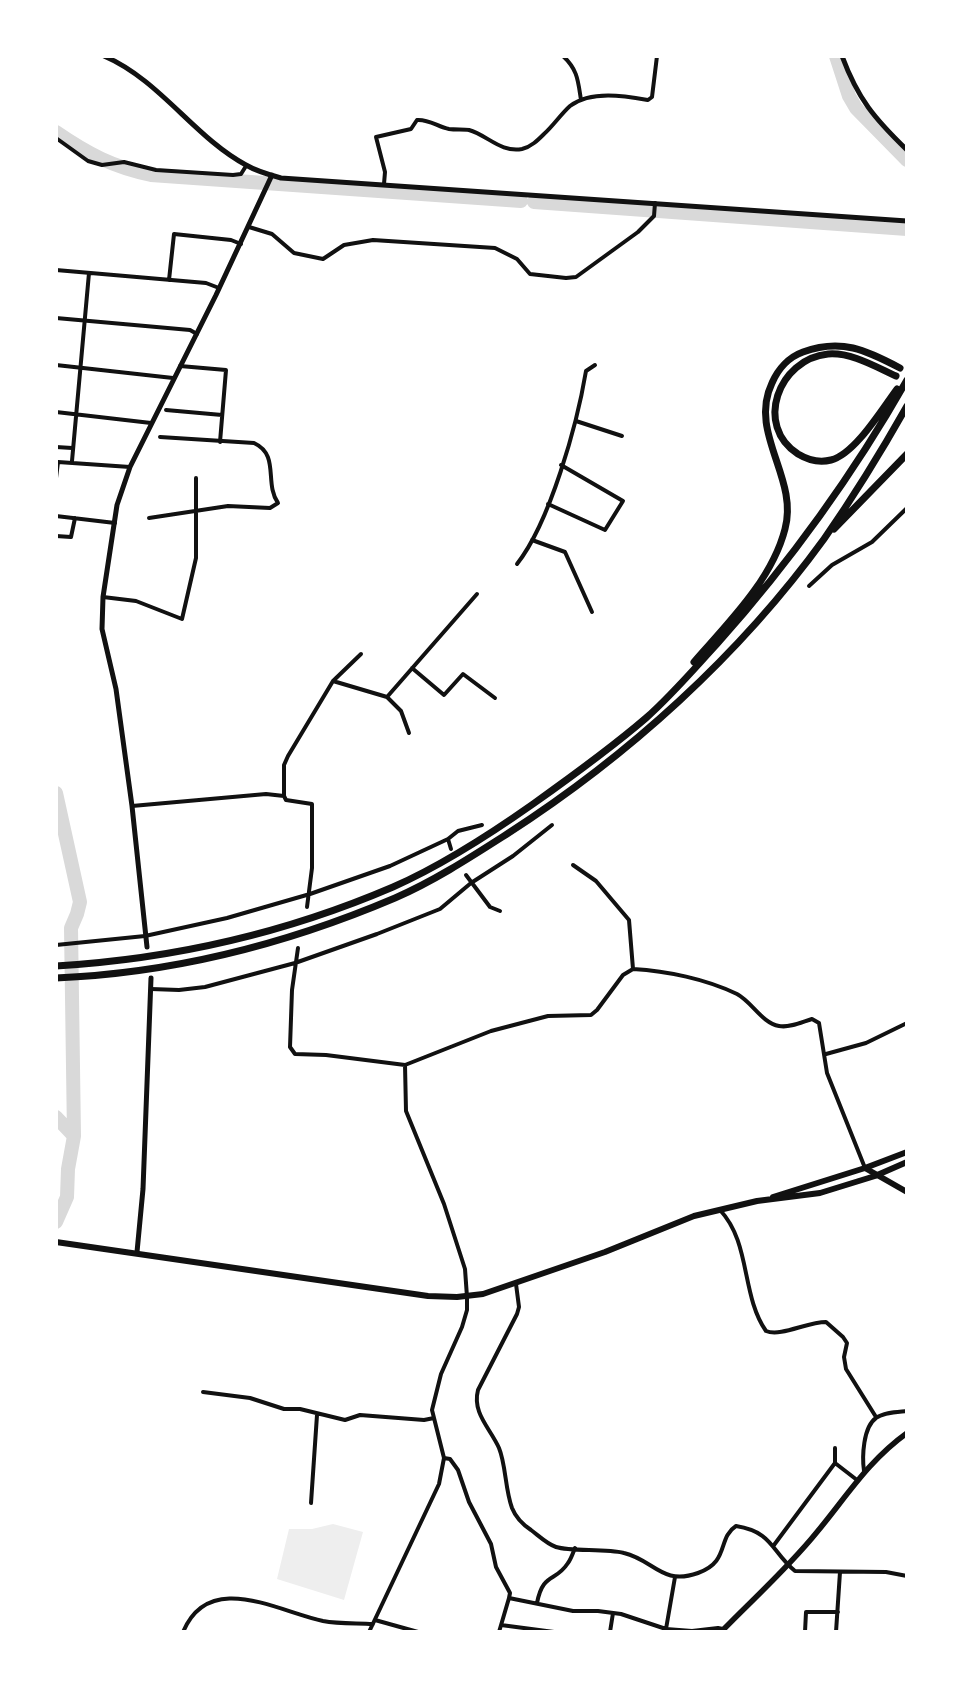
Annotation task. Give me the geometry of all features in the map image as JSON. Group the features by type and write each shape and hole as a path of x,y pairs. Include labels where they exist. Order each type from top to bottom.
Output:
{"highway":[{"path":"647,717 736,613 765,573 785,530 789,504 765,427 764,406 776,374 798,354 820,346 840,345 858,348 900,368"},
{"path":"896,376 864,361 842,355 827,354 795,368 778,391 775,415 779,437 790,449 806,459 832,460 857,443 907,378"},
{"path":"56,966 91,964 185,951 251,936 308,919 394,886 465,849 565,781 647,717 758,598 812,530 881,425 907,378"},
{"path":"56,978 90,977 187,963 254,948 304,932 396,897 469,858 572,790 654,724 714,667 763,614 823,540 857,490 907,406"},
{"path":"823,540 907,454"}],"main road":[{"path":"757,1201 865,1168 907,1152"},
{"path":"59,1242 428,1296 468,1297 516,1284 694,1216 757,1201 820,1193 875,1176 907,1162"},
{"path":"865,1168 875,1176 907,1192"},
{"path":"722,1630 817,1533 864,1471 884,1450 907,1433"}],"street":[{"path":"104,56 140,77 228,154 246,166 271,178 384,184 907,221"},
{"path":"563,56 573,65 579,78 581,100"},
{"path":"384,184 385,172 376,137 411,129 417,120 425,120 448,129 469,130 506,148 522,149 531,145 556,124 570,107 581,100 607,96 648,100 652,97 657,56"},
{"path":"842,56 851,82 862,102 907,150"},
{"path":"56,138 88,161 107,165 116,162 156,170 233,175 241,174 246,166"},
{"path":"147,947 132,806 116,689 102,629 103,597 117,505 130,467 173,378 197,334 271,178"},
{"path":"249,227 272,234 294,254 323,259 344,245 374,240 495,248 517,259 530,274 566,278 576,277 638,232 654,216 655,203"},
{"path":"169,280 174,234 230,240 240,244"},
{"path":"56,270 206,283 219,288"},
{"path":"72,461 74,414 89,273"},
{"path":"56,318 190,330 197,334"},
{"path":"56,365 173,378"},
{"path":"517,564 532,540 548,504 576,420 586,371 595,365"},
{"path":"180,366 226,370 220,442"},
{"path":"166,410 222,415"},
{"path":"56,412 151,423"},
{"path":"576,420 622,436"},
{"path":"149,518 228,506 270,508 278,503 271,489 270,459 267,452 254,443 160,437"},
{"path":"56,447 72,448"},
{"path":"56,478 58,462 72,461 130,467"},
{"path":"548,504 605,530 623,501 561,465"},
{"path":"103,597 136,600 182,619 196,558 196,478"},
{"path":"809,586 832,565 872,542 907,508"},
{"path":"56,516 115,523"},
{"path":"56,536 71,538 75,518"},
{"path":"532,540 565,552 592,612"},
{"path":"387,697 477,594"},
{"path":"307,907 312,868 312,804 286,800 284,796 284,765 333,681 361,654"},
{"path":"412,668 444,695 463,674 495,698"},
{"path":"333,681 387,697 401,711 409,733"},
{"path":"132,806 239,796 284,796"},
{"path":"58,945 145,936 227,918 310,894 390,866 448,839 458,831 482,825"},
{"path":"151,989 179,990 205,987 295,963 378,934 440,909 471,883 513,856 552,825"},
{"path":"448,839 451,849"},
{"path":"573,865 596,881 629,920 633,969"},
{"path":"466,875 490,907 500,910"},
{"path":"298,948 292,990 290,1047 295,1054 326,1055 405,1065 491,1030 548,1016 591,1015 598,1010 623,975 633,969 699,981 737,994 769,1022 778,1026 787,1026 812,1018 819,1023 826,1054 827,1073 865,1168"},
{"path":"137,1252 143,1190 151,978"},
{"path":"826,1054 866,1043 907,1024"},
{"path":"369,1632 439,1484 444,1458 434,1418 435,1393 462,1327 467,1310 468,1297 465,1269 444,1204 406,1111 405,1065"},
{"path":"718,1209 731,1225 743,1255 745,1276 761,1324 766,1331 774,1334 791,1328 826,1322 843,1336 847,1343 844,1357 846,1369 876,1417"},
{"path":"516,1284 519,1307 517,1314 478,1390 476,1398 477,1410 500,1450 505,1483 519,1522 557,1547 625,1553 645,1562 659,1573 675,1577 696,1574 712,1567 721,1556 730,1530 736,1526 747,1528 764,1536 774,1546 787,1565 795,1571 886,1572 907,1576"},
{"path":"203,1392 250,1398 284,1409 300,1409 317,1415 345,1420 360,1415 424,1420 434,1418"},
{"path":"864,1471 863,1461 870,1424 876,1417 907,1411"},
{"path":"311,1503 317,1415"},
{"path":"774,1546 835,1464 835,1448"},
{"path":"444,1458 450,1459 458,1470 469,1502 491,1544 496,1567 510,1593 499,1632"},
{"path":"835,1464 857,1480"},
{"path":"537,1603 540,1588 544,1582 569,1563 575,1548"},
{"path":"836,1632 840,1572"},
{"path":"666,1628 675,1577"},
{"path":"184,1632 190,1616 199,1607 211,1601 231,1598 263,1603 322,1620 374,1622 418,1632"},
{"path":"509,1598 573,1611 613,1613 666,1628 692,1631 718,1628 722,1630"},
{"path":"805,1632 806,1612 838,1612"},
{"path":"610,1632 613,1613"},
{"path":"501,1625 554,1632"}],"shaded area":[{"path":"333,1524 363,1532 344,1600 277,1579 289,1529 312,1529"}],"waterway":[{"path":"836,56 849,96 856,108 907,160"},
{"path":"56,132 101,159 151,175 521,201"},
{"path":"534,202 907,229"},
{"path":"56,793 80,902 71,928 74,1136 68,1169 67,1197 56,1222"},
{"path":"56,1117 74,1136"}]}
